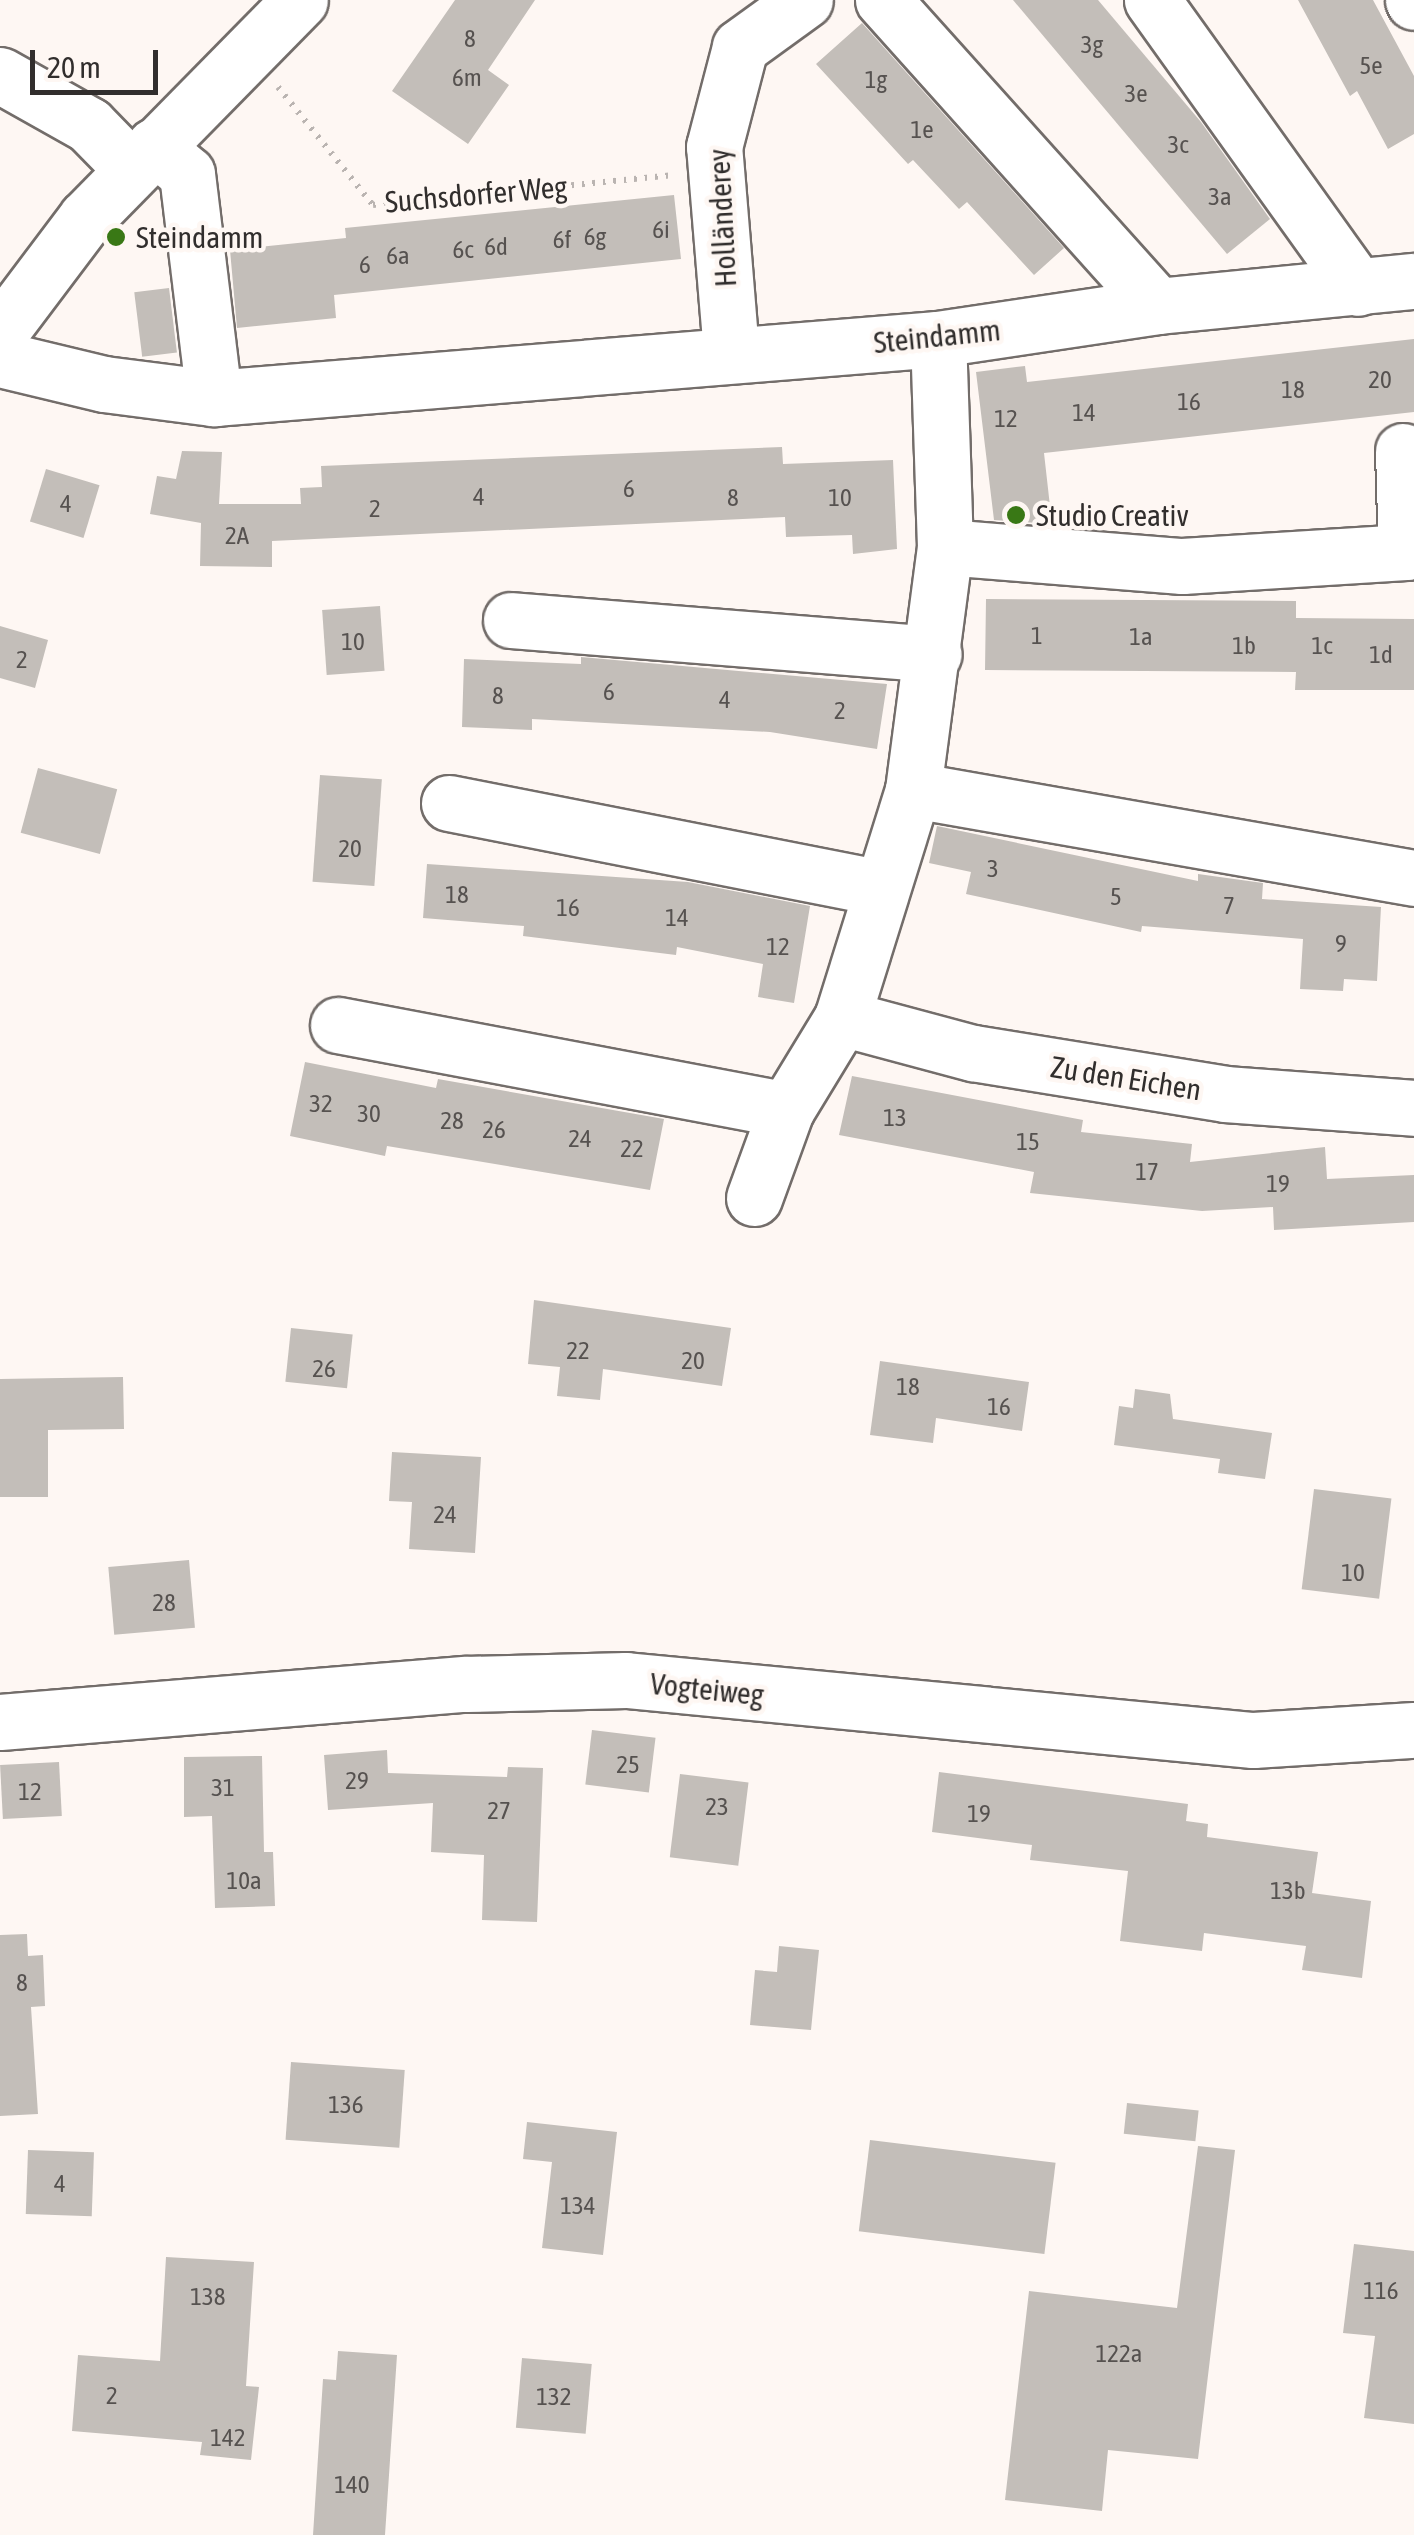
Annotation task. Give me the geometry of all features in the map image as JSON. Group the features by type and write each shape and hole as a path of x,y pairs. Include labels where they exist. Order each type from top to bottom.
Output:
{"street":[{"path":"0,332 86,218 300,0"},
{"name":"Holländerey","path":"731,352 714,146 740,47 804,0"},
{"path":"884,0 1158,306"},
{"path":"1152,0 1358,288"},
{"path":"0,75 143,158 187,174 214,398"},
{"name":"Steindamm","path":"0,359 104,384 214,398 731,352 938,339 1158,306 1414,281"},
{"path":"754,1198 786,1110 842,1018 914,790 945,547 938,339"},
{"path":"945,547 1182,566 1406,552 1403,451"},
{"path":"510,620 934,654"},
{"path":"914,790 1414,878"},
{"path":"449,803 882,888"},
{"name":"Zu den Eichen","path":"842,1018 973,1053 1206,1090 1414,1108"},
{"path":"338,1025 786,1110"},
{"name":"Vogteiweg","path":"0,1722 466,1684 626,1680 1253,1740 1414,1730"}],"path":[{"name":"Suchsdorfer Weg","path":"250,50 372,205 716,170"}],"building":[{"path":"455,0 535,0 488,70 509,85 468,144 392,91"},
{"path":"1013,0 1098,0 1201,122 1270,219 1227,254"},
{"path":"1298,0 1373,0 1414,76 1414,134 1388,149 1357,91 1350,96"},
{"path":"862,23 1064,248 1034,275 967,202 959,209 913,160 908,164 816,64"},
{"path":"674,195 681,259 334,295 336,318 237,328 230,250 346,238 345,228"},
{"path":"169,288 177,353 142,357 134,292"},
{"path":"1414,339 1414,412 1044,453 1052,524 994,520 976,372 1025,366 1027,382"},
{"path":"782,447 783,464 893,460 897,549 853,554 852,535 786,537 785,517 272,541 272,567 200,566 201,523 150,514 157,476 176,479 182,451 222,452 219,504 301,504 300,488 322,487 321,466"},
{"path":"46,469 100,485 83,538 30,522"},
{"path":"986,599 1296,601 1296,618 1414,619 1414,690 1295,690 1296,672 985,670"},
{"path":"380,606 385,671 327,675 322,610"},
{"path":"0,626 48,640 35,688 0,678"},
{"path":"581,657 887,684 877,749 770,732 532,719 532,730 462,727 464,659 581,664"},
{"path":"38,768 117,789 100,854 21,833"},
{"path":"320,775 382,779 374,886 313,882"},
{"path":"937,826 1198,881 1198,874 1263,883 1262,899 1381,907 1377,981 1344,979 1343,991 1300,989 1303,939 1142,926 1141,932 966,894 971,872 929,863"},
{"path":"427,864 688,882 810,906 794,1003 758,997 763,964 677,947 676,955 523,936 524,926 423,918"},
{"path":"305,1062 436,1088 438,1079 664,1119 650,1190 387,1146 385,1156 290,1136"},
{"path":"852,1076 1083,1120 1081,1132 1192,1144 1190,1162 1325,1147 1327,1179 1414,1175 1414,1222 1274,1230 1273,1207 1202,1211 1030,1193 1034,1172 839,1135"},
{"path":"534,1300 731,1328 722,1386 603,1369 600,1400 557,1396 560,1367 528,1364"},
{"path":"291,1328 353,1334 347,1388 285,1382"},
{"path":"880,1361 1029,1382 1022,1431 936,1418 933,1443 870,1435"},
{"path":"123,1377 124,1429 48,1430 48,1497 0,1497 0,1379"},
{"path":"1135,1389 1170,1394 1173,1419 1272,1433 1265,1479 1218,1473 1220,1459 1114,1445 1119,1406 1133,1408"},
{"path":"392,1452 481,1457 475,1553 409,1549 412,1502 389,1501"},
{"path":"1314,1489 1391,1499 1379,1599 1302,1589"},
{"path":"189,1560 195,1628 114,1635 108,1567"},
{"path":"592,1730 656,1738 649,1792 585,1785"},
{"path":"387,1750 388,1773 507,1777 508,1767 543,1768 537,1922 482,1920 484,1855 431,1852 433,1803 328,1810 324,1755"},
{"path":"262,1756 264,1852 273,1852 275,1906 215,1908 212,1816 184,1817 184,1757"},
{"path":"59,1762 62,1816 3,1819 0,1765"},
{"path":"939,1772 1188,1804 1186,1821 1208,1824 1207,1837 1318,1852 1312,1893 1371,1901 1362,1978 1302,1970 1306,1946 1204,1933 1202,1951 1120,1941 1128,1871 1030,1860 1032,1845 932,1832"},
{"path":"680,1774 748,1782 738,1866 670,1857"},
{"path":"27,1934 28,1956 43,1955 45,2006 31,2007 38,2114 0,2116 0,1935"},
{"path":"779,1946 819,1950 811,2030 750,2025 755,1970 777,1972"},
{"path":"291,2062 405,2070 399,2148 286,2140"},
{"path":"1127,2103 1199,2111 1195,2141 1124,2134"},
{"path":"527,2122 617,2132 603,2255 542,2248 552,2162 523,2159"},
{"path":"870,2140 1056,2163 1044,2254 859,2231"},
{"path":"1198,2146 1235,2150 1198,2459 1108,2450 1102,2511 1005,2500 1029,2291 1177,2308"},
{"path":"28,2150 94,2152 92,2216 26,2214"},
{"path":"1354,2244 1414,2251 1414,2424 1364,2418 1375,2336 1343,2333"},
{"path":"166,2257 254,2262 246,2386 259,2387 251,2460 200,2455 202,2442 72,2431 78,2355 160,2361"},
{"path":"338,2351 397,2355 385,2535 313,2535 323,2379 336,2380"},
{"path":"522,2358 592,2364 586,2434 516,2428"}],"place":[{"name":"Steindamm","path":"116,237"},
{"name":"Studio Creativ","path":"1016,515"}]}
